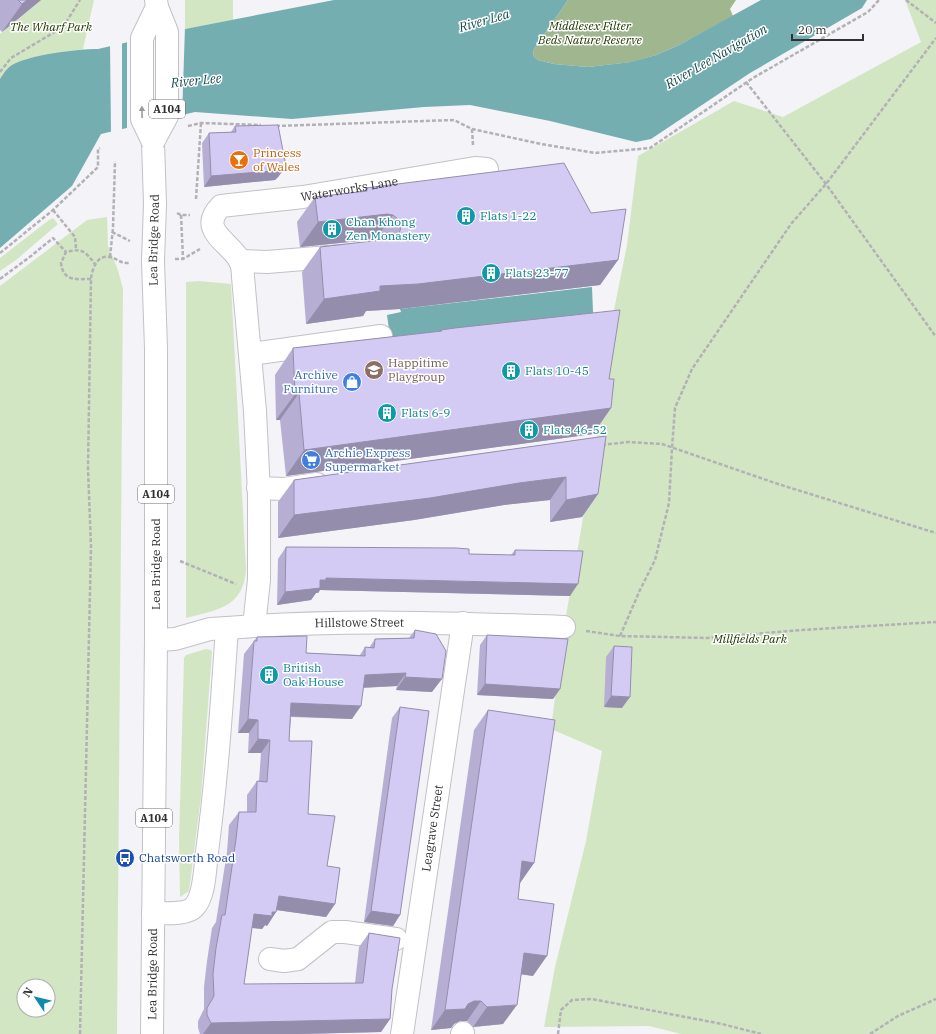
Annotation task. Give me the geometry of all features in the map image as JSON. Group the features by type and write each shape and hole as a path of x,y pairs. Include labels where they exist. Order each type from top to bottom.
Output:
{"street":[{"name":"A104","path":"154,151 167,116 167,32 156,4"},
{"name":"A104","path":"154,151 142,119 142,38 156,4"},
{"name":"Lea Bridge Road","path":"152,1034 156,640 156,348 153,261 154,151"},
{"name":"Waterworks Lane","path":"205,208 303,197 475,168 487,169"},
{"path":"205,208 215,233 240,261 244,277 255,410 258,488 259,580 254,626"},
{"path":"240,261 267,262 360,254"},
{"path":"251,354 381,336"},
{"path":"258,488 284,489 334,482"},
{"name":"Hillstowe Street","path":"156,640 175,639 210,629 337,623 463,623 564,627"},
{"name":"Leagrave Street","path":"402,1034 463,623"},
{"name":"Lea Bridge Road","path":"153,913 187,912 197,904 202,892 219,745 227,628"},
{"path":"270,959 284,961 298,959 332,932 345,932 415,942"}],"path":[{"path":"0,72 11,58 63,27 80,0"},
{"path":"275,126 454,120 472,129 541,144 595,153 650,148 746,82 868,12 879,0"},
{"path":"906,0 936,23"},
{"path":"620,636 655,560 668,503 676,408 692,369 791,224 826,184 936,38"},
{"path":"746,82 826,184 936,336"},
{"path":"182,128 200,123 268,125"},
{"path":"200,123 198,190 205,208"},
{"path":"0,253 53,210 98,167 98,149 100,148"},
{"path":"110,257 115,161"},
{"path":"53,210 75,236 76,250"},
{"path":"181,215 183,259"},
{"path":"112,232 129,240"},
{"path":"0,279 32,256 53,238 66,252"},
{"path":"66,252 76,250 86,254 95,264"},
{"path":"66,252 61,263 65,274 74,279 91,279"},
{"path":"80,1034 90,555 88,468 91,279 95,264 104,257 110,257 123,264 130,263"},
{"path":"599,445 628,442 662,444 778,484 936,533"},
{"path":"180,561 243,587"},
{"path":"564,627 620,636 706,638 801,630 936,622"},
{"path":"558,1034 561,1010 572,1000 592,999 722,1024 761,1034"},
{"path":"870,1034 898,1016 936,999"}],"green space":[{"name":"The Wharf Park","path":"41,0 94,0 83,49 25,59 0,79 0,34"},
{"path":"185,0 233,0 233,20 185,29"},
{"name":"Middlesex Filter Beds Nature Reserve","path":"568,0 736,0 730,9 733,16 679,45 656,55 632,62 588,67 554,64 538,60 534,57 534,49"},
{"name":"Millfields Park","path":"905,0 936,0 936,1034 681,1034 649,1026 544,1027 555,967 586,841 602,751 551,729 564,627 597,438 609,335 627,245 638,156 734,101 783,117 921,42"},
{"path":"107,217 108,246 118,270 123,289 117,1034 0,1034 0,286 87,220"},
{"path":"53,218 58,224 16,260 0,271 0,258"},
{"path":"199,281 231,284 246,569 244,582 240,592 234,600 218,609 186,618 186,282"},
{"path":"206,649 211,650 212,652 201,797 189,891 180,897 179,841 184,658 186,655"}],"water":[{"path":"334,0 568,0 534,49 533,54 538,60 554,64 588,67 631,62 656,55 679,45 761,0 867,0 862,8 750,73 651,139 636,142 550,121 470,105 424,107 292,119 195,112 101,134 72,186 0,248 0,79 10,66 30,58 66,51 98,49 185,29"},
{"path":"592,287 594,337 392,352 387,315 401,312 400,309"}],"pier":[{"path":"185,27 182,117 127,130 127,40"},
{"path":"122,41 122,131 111,133 110,44"}],"building":[{"path":"18,0 27,0 22,4"},
{"name":"Princess of Wales","path":"278,125 286,166 283,166 283,170 211,176 209,133 236,132 235,126"},
{"path":"564,163 591,213 626,209 618,260 418,284 380,286 380,291 324,299 320,247 390,239 397,236 401,226 398,219 393,215 387,214 318,222 315,197 367,191 366,188"},
{"path":"620,310 609,379 614,379 611,408 304,450 299,393 295,394 293,348"},
{"path":"606,436 598,494 566,500 566,477 519,483 430,498 294,515 294,480"},
{"path":"286,547 456,548 469,549 469,554 515,555 515,550 583,551 578,584 326,578 326,580 320,580 320,588 285,592"},
{"path":"415,630 436,634 446,651 442,679 405,677 406,673 365,675 361,706 291,703 289,741 312,741 308,814 335,816 327,866 340,868 335,904 279,896 276,912 272,912 272,916 254,914 244,984 363,983 369,933 400,938 392,989 390,1019 211,1023 207,1015 207,1008 214,996 213,974 216,948 222,915 225,915 239,812 256,812 257,781 267,782 270,740 258,739 258,720 248,719 254,641 257,641 257,637 307,636 306,653 365,656 365,647 374,648 375,639 414,638"},
{"path":"487,635 568,639 560,689 485,684"},
{"path":"614,646 632,647 630,697 611,696"},
{"path":"400,707 429,711 400,915 371,911"},
{"path":"488,710 555,720 534,863 522,861 518,899 554,904 547,956 524,953 517,1005 487,1007 481,1001 474,1001 468,1004 465,1009 445,1010"}],"place":[{"name":"Princess of Wales","path":"239,160"},
{"name":"Flats 1-22","path":"466,216"},
{"name":"Chan Khong Zen Monastery","path":"332,229"},
{"name":"Flats 23-77","path":"491,273"},
{"name":"Happitime Playgroup","path":"374,370"},
{"name":"Flats 10-45","path":"511,371"},
{"name":"Archive Furniture","path":"352,382"},
{"name":"Flats 6-9","path":"387,413"},
{"name":"Flats 46-52","path":"529,430"},
{"name":"Archie Express Supermarket","path":"311,460"},
{"name":"British Oak House","path":"269,675"},
{"name":"Chatsworth Road","path":"125,858"}],"water label":[{"name":"River Lea","path":"484,20"},
{"name":"River Lee Navigation","path":"716,56"},
{"name":"River Lee","path":"196,80"}]}
